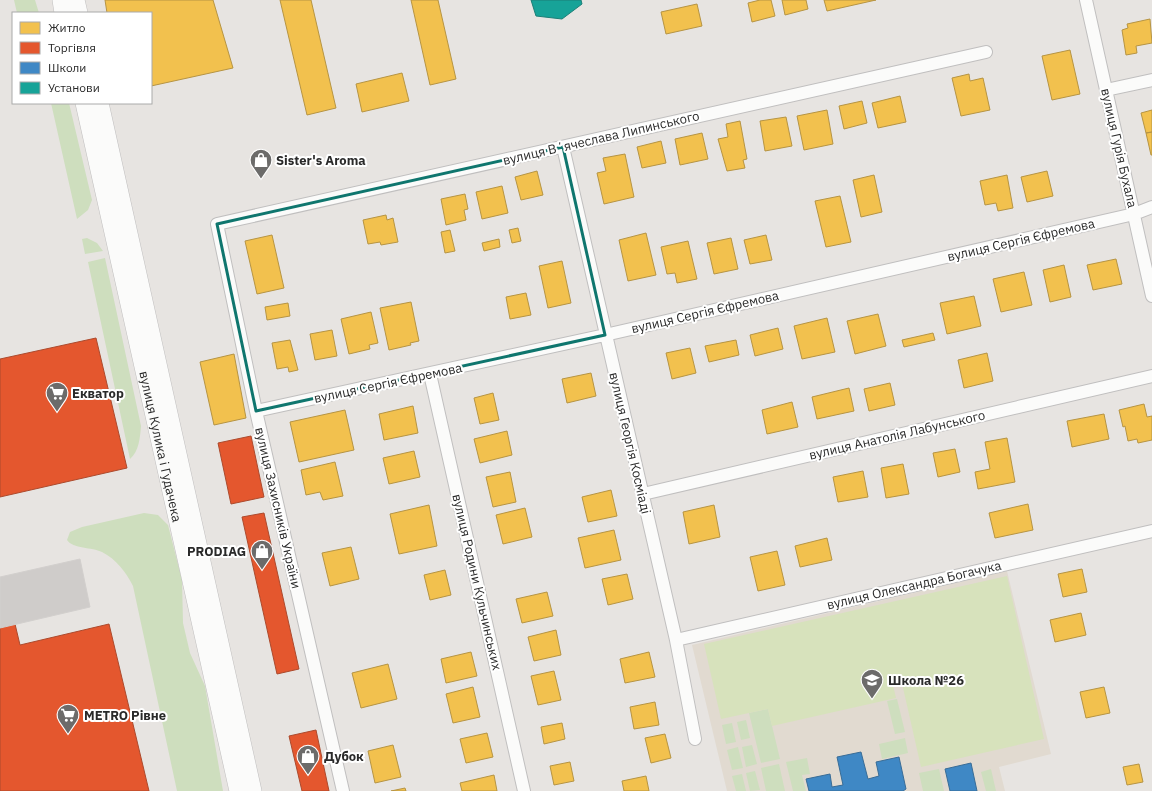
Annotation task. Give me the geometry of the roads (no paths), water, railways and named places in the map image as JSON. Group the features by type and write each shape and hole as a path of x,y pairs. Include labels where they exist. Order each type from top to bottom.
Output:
{"main road":[{"path":"61,0 64,12"},
{"path":"76,0 79,12"},
{"name":"вулиця Кулика і Гудачека","path":"84,104 238,791"},
{"name":"вулиця Кулика і Гудачека","path":"100,104 253,791"}],"street":[{"name":"вулиця Гурія Бухала","path":"1086,0 1152,296"},
{"name":"вулиця Вʼячеслава Липинського","path":"217,224 986,52"},
{"path":"1106,90 1152,80"},
{"name":"вулиця Георгія Косміаді","path":"563,147 676,640 695,739"},
{"name":"вулиця Сергія Єфремова","path":"256,411 605,335 1134,214 1152,206"},
{"name":"вулиця Захисників України","path":"217,224 256,411 343,791"},
{"name":"вулиця Родини Кульчинських","path":"430,374 524,791"},
{"name":"вулиця Анатолія Лабунського","path":"643,494 1152,376"},
{"name":"вулиця Олександра Богачука","path":"676,640 1152,531"}],"place":[{"name":"Sister's Aroma","path":"261,180"},
{"name":"Екватор","path":"57,412"},
{"name":"PRODIAG","path":"262,570"},
{"name":"Школа №26","path":"872,700"},
{"name":"METRO Рівне","path":"68,734"},
{"name":"Дубок","path":"308,776"}]}
